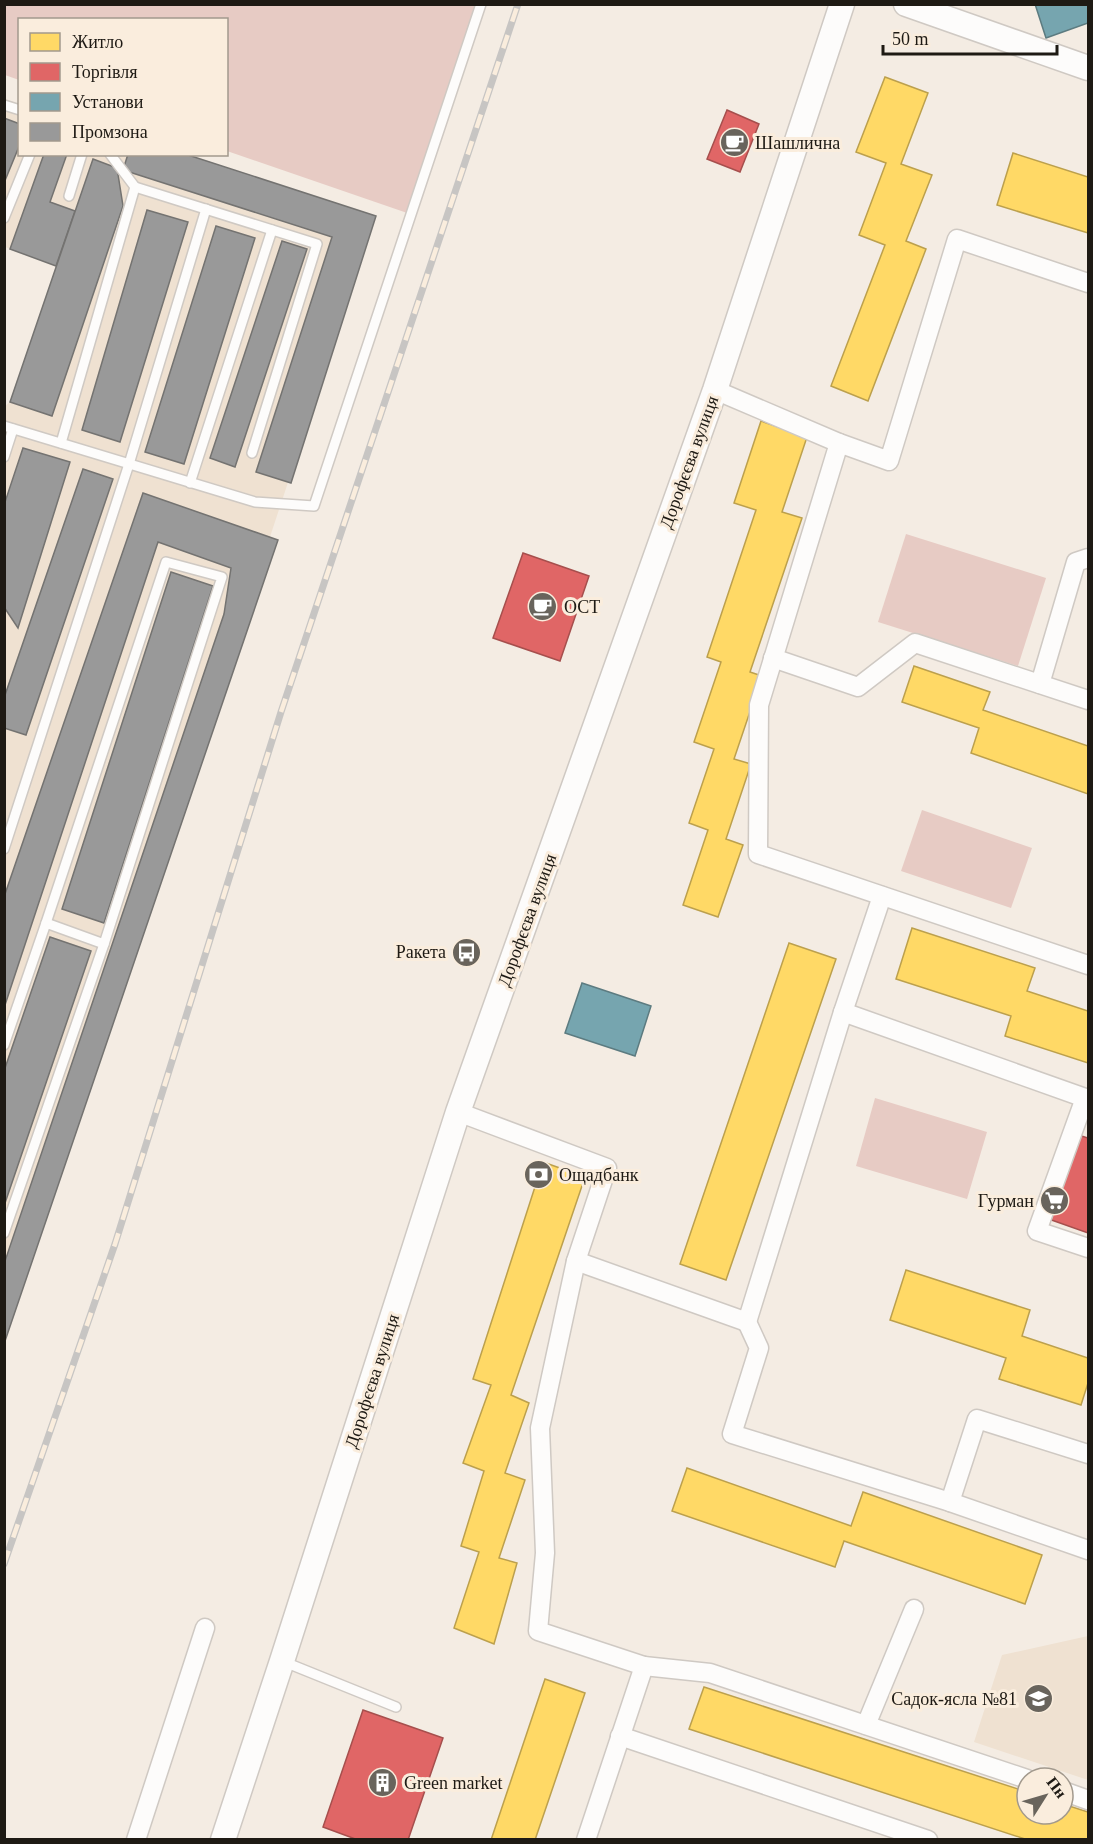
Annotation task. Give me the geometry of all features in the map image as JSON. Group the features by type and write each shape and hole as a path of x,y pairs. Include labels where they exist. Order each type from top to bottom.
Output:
{"street":[{"name":"Дорофєєва вулиця","path":"223,1839 459,1112 715,390 842,4"},
{"path":"906,4 1089,68"},
{"path":"715,390 839,443 889,461 957,239 1089,283"},
{"path":"839,443 759,705 758,854 1089,965"},
{"path":"1040,684 1076,562 1089,558"},
{"path":"773,658 858,687 915,642 1089,700"},
{"path":"882,896 843,1012 747,1322 759,1348 732,1434 950,1502 1089,1550"},
{"path":"843,1012 1087,1098 1037,1231 1089,1248"},
{"path":"459,1112 606,1168 576,1261 540,1428 545,1553 538,1631 644,1666 710,1673 1015,1775"},
{"path":"576,1261 747,1322"},
{"path":"950,1502 977,1419 1089,1454"},
{"path":"866,1725 914,1609"},
{"path":"135,1839 205,1629"},
{"path":"586,1839 644,1666"},
{"path":"620,1736 928,1839"}],"lane":[{"path":"4,457 9,427 255,502 314,506 481,4"},
{"path":"4,218 29,156"},
{"path":"69,196 81,156"},
{"path":"111,156 135,188 317,244 252,453"},
{"path":"61,443 135,188"},
{"path":"4,849 8,829 129,464 206,209"},
{"path":"190,483 272,230"},
{"path":"4,1045 166,562 222,577 104,944 4,1233"},
{"path":"46,923 104,944"},
{"path":"282,1662 396,1707"}],"shaded area":[{"path":"5,5 481,5 413,215 228,151 228,18 18,18 18,80 5,75"},
{"path":"5,99 18,104 18,156 183,156 376,216 5,1339 5,406 10,402 56,266 5,247"},
{"path":"906,534 1046,578 1018,666 878,622"},
{"path":"922,810 1032,848 1011,908 901,871"},
{"path":"875,1098 987,1132 967,1199 856,1166"},
{"name":"Садок-ясла №81","path":"1088,1636 1088,1780 1075,1776 1075,1766 1046,1766 974,1742 1002,1655"}],"building: Житло":[{"path":"885,77 928,93 901,164 932,175 906,241 926,249 868,401 831,386 885,245 859,235 886,163 856,152"},
{"path":"1013,153 1088,177 1088,233 997,205"},
{"path":"761,421 807,437 782,512 802,518 750,672 762,676 734,759 751,764 726,839 743,845 718,917 683,905 708,830 689,823 714,749 694,742 721,662 707,657 756,510 734,503"},
{"path":"914,666 990,692 983,710 1088,746 1088,794 971,753 979,728 902,702"},
{"path":"912,928 1035,968 1027,991 1088,1011 1088,1063 1005,1036 1011,1016 896,979"},
{"path":"789,943 836,959 726,1280 680,1264"},
{"path":"543,1162 585,1177 511,1395 529,1403 505,1473 525,1480 499,1558 517,1563 494,1644 454,1628 479,1552 461,1546 484,1471 463,1463 491,1385 473,1379"},
{"path":"906,1270 1030,1310 1022,1336 1088,1358 1088,1383 1081,1405 999,1379 1006,1358 890,1320"},
{"path":"687,1468 851,1526 863,1492 1042,1555 1025,1604 844,1541 835,1567 672,1511"},
{"path":"545,1679 585,1693 535,1840 491,1840"},
{"path":"704,1687 1015,1788 1015,1826 1075,1826 1075,1808 1088,1812 1088,1840 1028,1840 689,1729"}],"building: Торгівля":[{"path":"727,110 759,124 740,172 707,159"},
{"path":"523,553 589,576 560,661 493,638"},
{"path":"1072,1133 1088,1138 1088,1233 1043,1217"},
{"name":"Green market","path":"363,1710 443,1738 408,1840 358,1840 323,1827"}],"building: Установи":[{"path":"1035,4 1088,4 1088,23 1046,38"},
{"path":"582,983 651,1006 635,1056 565,1033"}],"building: Промзона":[{"path":"4,118 18,123 18,149 4,183"},
{"path":"43,156 66,156 50,202 75,211 56,266 10,249"},
{"path":"127,156 191,156 376,216 291,483 256,472 332,237 123,170"},
{"path":"93,159 117,168 123,206 52,416 10,402"},
{"path":"147,210 188,222 120,442 82,430"},
{"path":"216,226 255,238 184,464 145,452"},
{"path":"282,241 307,249 235,467 210,458"},
{"path":"23,448 70,462 18,628 4,607 4,505"},
{"path":"83,469 113,479 26,735 4,728 4,698"},
{"path":"143,493 278,540 4,1344 4,1264 224,614 231,568 158,542 4,1008 4,897"},
{"path":"171,572 213,586 104,923 62,909"},
{"path":"50,937 91,951 4,1206 4,1071"}],"railway":[{"path":"4,1564 115,1244 281,712 518,4"}],"place":[{"name":"Шашлична","path":"734,143"},
{"name":"ОСТ","path":"543,607"},
{"name":"Ракета","path":"467,952"},
{"name":"Ощадбанк","path":"538,1175"},
{"name":"Гурман","path":"1055,1201"},
{"name":"Садок-ясла №81","path":"1038,1699"},
{"name":"Green market","path":"383,1783"}]}
